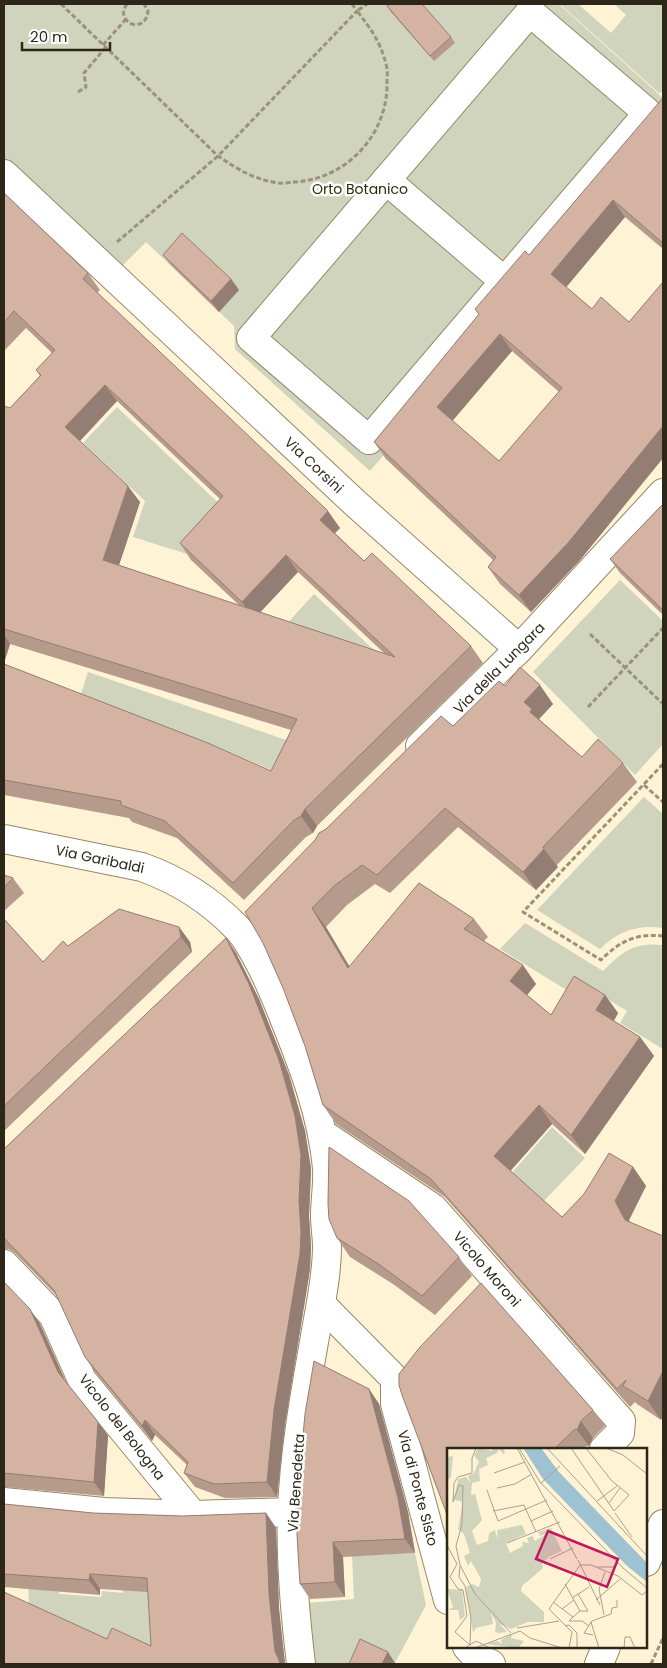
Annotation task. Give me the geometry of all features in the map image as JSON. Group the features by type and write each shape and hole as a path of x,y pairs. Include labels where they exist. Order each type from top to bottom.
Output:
{"street":[{"path":"530,12 648,113 504,281 368,440 251,338 530,12"},
{"name":"Via Corsini","path":"4,174 355,504 519,649"},
{"path":"386,180 504,281"},
{"name":"Via della Lungara","path":"406,760 519,649 663,492"},
{"name":"Via Garibaldi","path":"4,839 127,863 156,872 190,890 238,929 252,951 275,996 310,1086 323,1134"},
{"path":"217,950 258,909"},
{"name":"Vicolo Moroni","path":"323,1134 433,1208 621,1421 612,1441"},
{"name":"Via Benedetta","path":"301,1664 294,1607 292,1512 300,1421 321,1304 327,1247 325,1216 327,1170 323,1134"},
{"name":"Vicolo del Bologna","path":"4,1264 53,1315 82,1380 193,1515"},
{"path":"474,1297 494,1276"},
{"path":"321,1304 395,1391 415,1358"},
{"name":"Via di Ponte Sisto","path":"395,1391 447,1596"},
{"path":"4,1502 104,1512 193,1515 292,1512"},
{"path":"647,1560 663,1524"},
{"path":"468,1648 476,1657 491,1664"},
{"path":"598,1664 606,1648"}],"path":[{"path":"61,4 218,156 244,174 274,183 305,182 335,172 360,153 378,127 387,97 387,66 376,36 352,4"},
{"path":"127,4 123,11 126,19 135,25 143,22 148,16 148,11 144,4"},
{"path":"114,276 107,250 218,156 357,11 367,4"},
{"path":"78,92 86,87 84,73 126,19"},
{"path":"588,707 663,628"},
{"path":"590,634 663,704"},
{"path":"663,764 523,912 601,960 615,946 632,938 650,935 663,936"},
{"path":"644,785 663,802"},
{"path":"651,1664 663,1638"}],"green space":[{"name":"Orto Botanico","path":"4,4 559,4 663,98 663,128 370,471 235,349 234,326 146,242 104,284 4,188"},
{"path":"560,4 578,4 611,33 626,15 614,4 663,4 663,92 659,93"},
{"path":"117,407 229,513 190,555 133,537 145,501 83,443"},
{"path":"620,580 663,621 663,744 635,775 533,672"},
{"path":"314,594 390,665 283,628"},
{"path":"88,672 295,743 281,774 211,744 79,700"},
{"path":"644,797 663,814 663,928 645,927 629,930 621,933 600,949 537,910"},
{"path":"525,923 603,971 630,949 644,945 663,945 663,1049 620,1023 627,1011 586,986 578,997 500,949"},
{"path":"552,1127 585,1158 542,1203 510,1175"},
{"path":"415,1553 426,1605 395,1663 313,1664 307,1603 354,1599 352,1556"},
{"path":"60,1578 59,1594 101,1597 102,1591 123,1593 124,1582 154,1584 159,1657 116,1651 29,1610 28,1579"}],"building":[{"path":"390,4 422,4 451,37 430,56 387,6"},
{"path":"662,99 663,243 613,200 551,274 592,309 601,297 629,322 663,282 663,426 568,543 519,595 488,567 496,557 374,442 479,314 475,309 525,251 529,255","holes":["500,334 562,388 499,461 437,407"]},
{"path":"4,193 88,273 83,279 328,511 320,520 364,561 372,553 471,646 305,809 301,816 294,820 233,883 165,821 121,805 121,801 4,780 4,664 208,743 271,771 297,719 4,629 4,406 10,408 41,375 36,370 55,350 14,311 4,322","holes":["105,385 223,496 180,543 242,602 286,555 395,657 103,560 128,486 65,427"]},
{"path":"182,233 231,279 211,301 163,255"},
{"path":"663,504 663,610 610,559"},
{"path":"520,667 540,685 524,702 532,709 530,712 582,757 598,739 623,763 543,847 544,849 523,872 445,808 377,875 362,865 334,886 312,908 348,968 419,883 474,919 464,929 523,965 510,981 551,1015 574,976 605,995 596,1010 640,1037 571,1135 539,1105 494,1156 562,1217 584,1194 609,1153 633,1167 615,1201 625,1220 663,1236 663,1371 648,1401 623,1386 626,1380 617,1389 431,1179 323,1105 305,1046 283,988 263,943 245,912 315,840 319,833 326,829 441,716 453,726 499,681 505,686"},
{"path":"4,875 13,878 4,887"},
{"path":"119,909 179,927 181,937 4,1106 4,919 43,962 63,941 68,946"},
{"path":"226,938 249,984 279,1060 295,1116 301,1155 299,1201 301,1232 300,1254 274,1410 267,1482 214,1484 184,1473 188,1462 145,1420 142,1426 85,1357 54,1290 4,1238 4,1149"},
{"path":"329,1147 409,1201 459,1257 422,1296 380,1265 337,1238 329,1219"},
{"path":"4,1282 30,1309 58,1372 98,1422 94,1482 4,1473"},
{"path":"481,1283 593,1410 581,1421 577,1430 575,1429 555,1448 447,1448 447,1514 399,1385 399,1374 420,1347"},
{"path":"314,1361 369,1389 398,1498 405,1539 333,1542 335,1582 300,1584 297,1535 299,1477 305,1414"},
{"path":"4,1504 93,1513 182,1516 266,1513 269,1594 275,1651 280,1664 4,1664 4,1592 107,1639 112,1628 151,1646 147,1578 90,1574 89,1580 4,1574"},
{"path":"360,1639 388,1652 382,1664 349,1664"}]}
